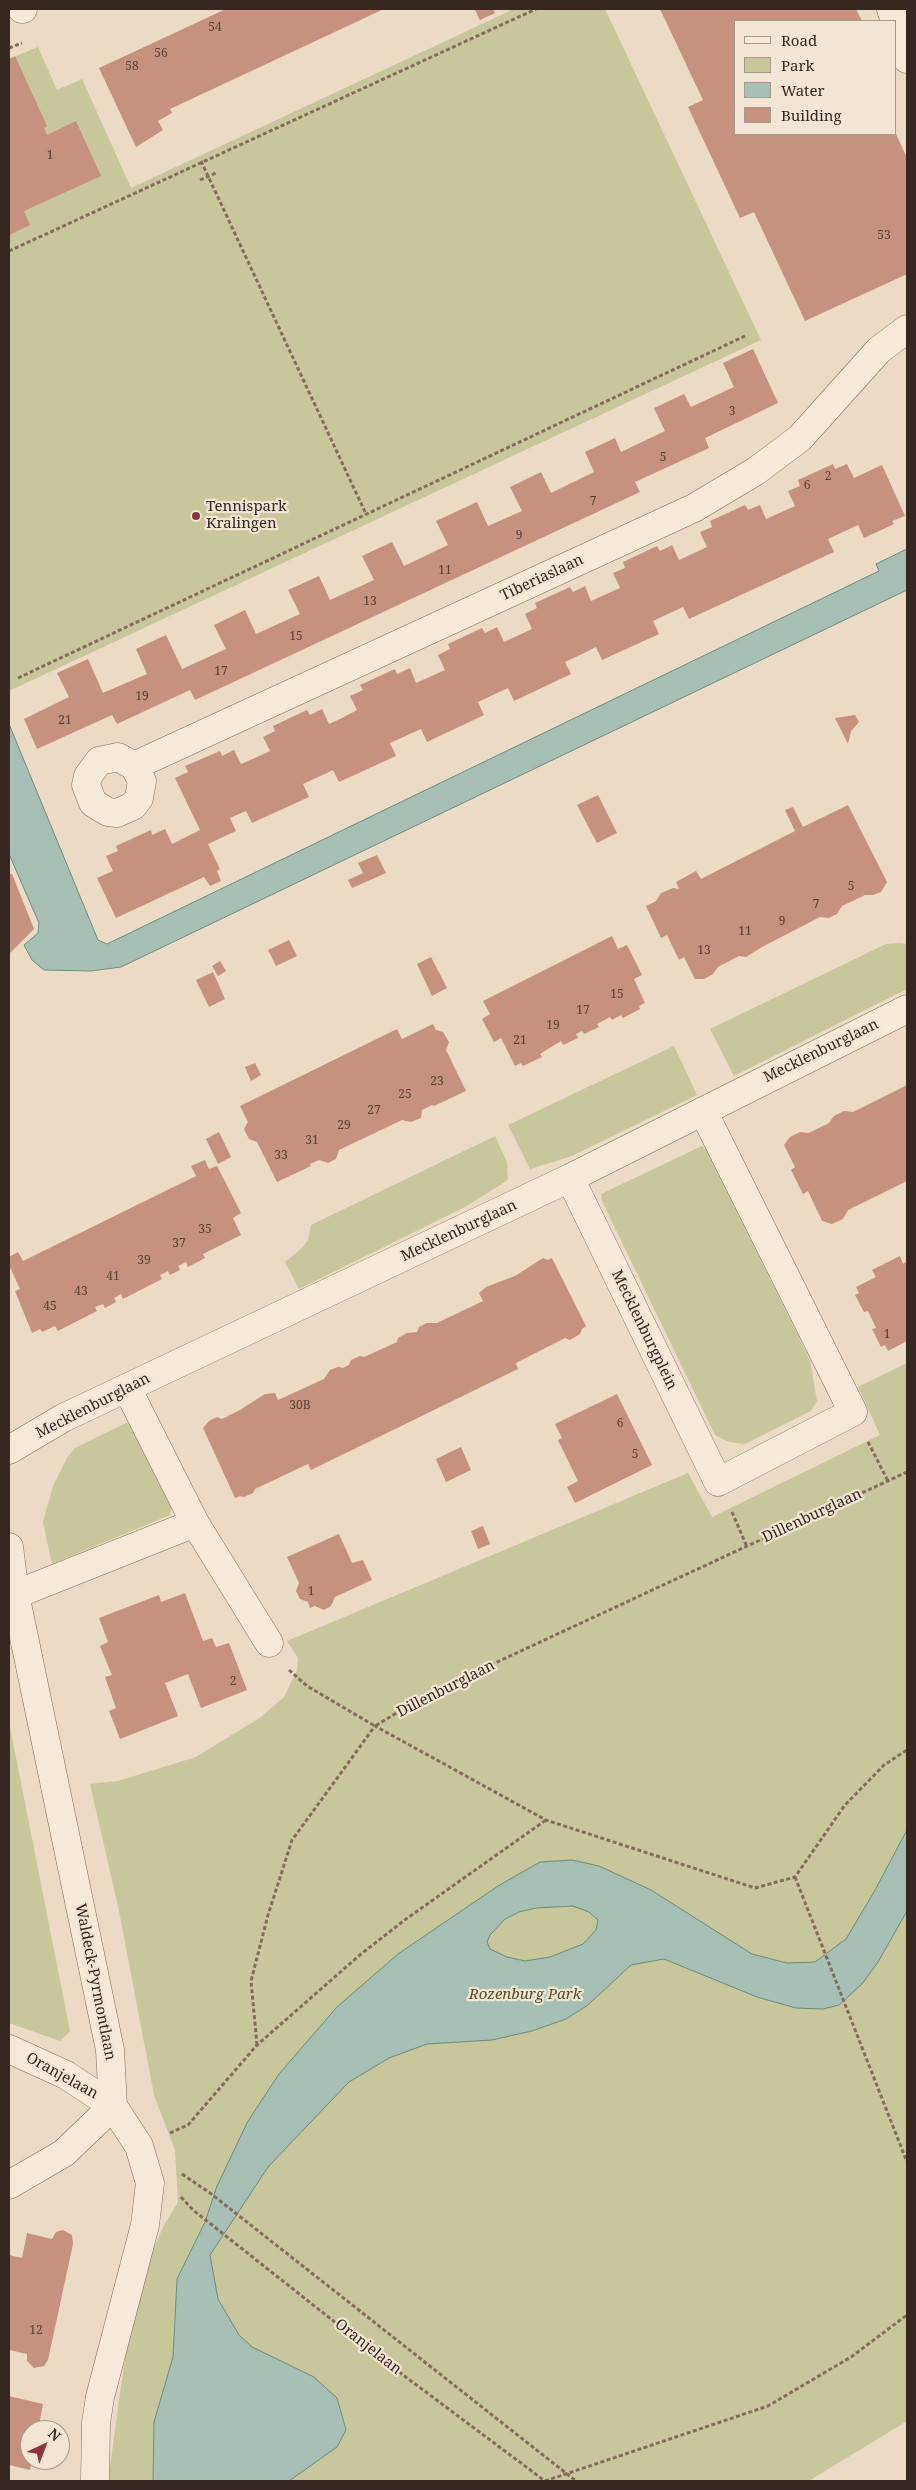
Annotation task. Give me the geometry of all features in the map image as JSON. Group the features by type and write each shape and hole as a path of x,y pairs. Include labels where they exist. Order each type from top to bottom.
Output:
{"street":[{"path":"896,22 907,59"},
{"name":"Tiberiaslaan","path":"134,766 694,508 756,471 800,438 880,350 907,329"},
{"name":"Mecklenburglaan","path":"9,1450 63,1418 570,1178 907,1009"},
{"path":"703,1111 853,1412"},
{"name":"Mecklenburgplein","path":"570,1178 718,1482 853,1412"},
{"path":"127,1388 195,1523 269,1644"},
{"path":"9,1547 12,1595 195,1523"},
{"name":"Waldeck-Pyrmontlaan","path":"12,1595 110,2050 113,2106"},
{"name":"Oranjelaan","path":"9,2049 66,2075 113,2106"},
{"path":"9,2185 64,2153 113,2106 140,2146 150,2183 145,2225 100,2397 96,2423 95,2481"}],"path":[{"path":"9,251 201,161 536,9"},
{"path":"201,161 366,514"},
{"path":"200,180 216,173"},
{"path":"18,678 744,336"},
{"path":"853,1412 888,1481"},
{"name":"Dillenburglaan","path":"375,1726 428,1694 907,1472"},
{"path":"269,1644 287,1668 307,1686 375,1726 546,1820 755,1888 795,1877 845,1805 884,1765 907,1750"},
{"path":"257,2045 250,1981 292,1840 375,1726"},
{"path":"140,2146 188,2125 257,2045 368,1948 546,1820"},
{"path":"795,1877 907,2162"},
{"path":"210,2193 576,2481"},
{"name":"Oranjelaan","path":"193,2210 379,2357 545,2481"},
{"path":"545,2481 569,2475 768,2406 851,2357 907,2315"}],"green space":[{"name":"Tennispark Kralingen","path":"514,9 605,9 761,340 9,691 9,59 38,47 57,90 82,79 131,188"},
{"path":"886,944 907,944 907,989 734,1076 710,1029"},
{"path":"674,1046 697,1095 572,1156 530,1169 508,1125"},
{"path":"495,1136 507,1162 508,1180 465,1207 299,1289 285,1262 302,1248 308,1240 311,1225"},
{"path":"702,1146 707,1151 810,1360 817,1401 811,1411 745,1444 729,1442 715,1435 602,1201 601,1194"},
{"name":"Rozenburg Park","path":"907,1363 907,2421 809,2481 108,2481 131,2314 140,2281 163,2227 178,2202 175,2150 154,2095 119,1911 90,1784 118,1781 196,1757 261,1717 284,1697 297,1670 298,1658 287,1641 688,1473 712,1517 880,1435 858,1387"},
{"path":"128,1422 172,1506 170,1515 52,1564 43,1522 53,1486 67,1458 75,1448"},
{"path":"9,1722 70,2031 60,2041 9,2023"}],"water":[{"path":"907,549 907,590 121,967 91,971 44,970 32,960 24,945 38,933 39,923 9,854 9,724 98,940 107,944 879,571 876,564"},
{"path":"907,1830 907,1911 878,1962 862,1984 839,2005 823,2009 796,2008 757,1997 664,1959 631,1965 588,2005 566,2019 532,2031 492,2040 427,2044 389,2058 349,2082 268,2167 210,2255 218,2299 239,2335 252,2347 314,2377 337,2398 346,2430 337,2447 289,2481 153,2481 154,2422 173,2357 177,2279 205,2222 217,2186 248,2121 279,2074 337,2007 398,1954 498,1886 540,1862 572,1860 599,1866 651,1890 752,1954 787,1963 815,1962 846,1939","holes":["573,1906 589,1912 598,1920 596,1930 583,1944 550,1957 525,1961 507,1957 490,1949 487,1942 490,1935 505,1919 519,1912 536,1908"]}],"building":[{"path":"226,9 384,9 170,109 172,113 158,121 163,130 136,147 99,68"},
{"path":"493,9 495,13 480,20 475,10"},
{"path":"660,9 856,9 862,20 734,20 734,135 896,134 907,158 907,274 805,321 754,212 740,218 688,107 703,100"},
{"path":"15,56 47,126 44,128 47,135 76,121 101,176 24,211 30,225 9,235 9,59"},
{"path":"753,349 778,403 705,438 709,448 635,482 640,492 195,700 190,690 117,724 112,715 37,749 24,719 69,697 57,673 88,659 103,693 147,674 136,649 166,635 182,669 226,649 214,625 245,610 256,634 300,614 288,590 319,576 330,600 374,580 362,556 392,542 404,566 448,545 436,521 477,502 488,526 522,511 510,487 541,472 551,493 594,472 585,452 615,438 621,452 665,431 654,408 684,394 691,407 734,387 723,363"},
{"path":"833,464 835,469 847,464 854,478 882,465 905,516 892,521 894,524 864,538 858,525 828,539 834,552 689,619 683,607 653,621 659,634 602,660 596,647 565,662 571,674 514,701 508,688 478,702 484,715 427,742 421,729 390,743 396,756 339,782 333,770 303,784 309,797 252,823 246,811 230,818 236,831 208,844 220,869 217,871 221,881 210,886 204,877 116,918 97,878 113,871 106,856 118,851 116,846 151,830 152,835 165,829 172,844 200,830 175,778 188,772 185,766 220,751 222,756 234,750 241,764 255,758 270,751 263,737 275,731 273,726 307,710 310,715 322,709 329,724 342,718 357,710 350,696 363,690 360,685 395,669 397,674 410,668 416,683 445,670 438,655 450,649 448,644 482,628 485,633 497,627 504,642 532,629 525,614 537,608 535,603 570,587 573,592 585,586 591,601 620,588 613,573 625,568 623,562 657,546 660,551 672,545 679,560 707,547 700,532 712,527 710,521 745,505 748,510 760,505 766,519 795,506 788,491 800,486 798,480"},
{"path":"855,715 859,722 851,731 848,744 835,718"},
{"path":"598,795 617,833 597,843 577,805"},
{"path":"848,805 887,882 881,892 865,895 842,906 837,914 829,918 820,917 746,957 739,956 718,967 713,974 704,979 695,979 684,957 679,960 667,935 661,938 646,906 656,901 661,893 673,888 679,889 676,882 696,871 701,879 795,831 785,810 793,807 803,827"},
{"path":"377,855 386,873 352,888 348,880 363,873 358,863"},
{"path":"9,874 12,874 34,929 9,954"},
{"path":"612,936 618,949 627,945 642,975 634,979 645,1003 639,1006 640,1009 623,1018 621,1015 612,1020 610,1017 597,1024 599,1027 584,1034 582,1031 576,1034 578,1038 563,1045 561,1041 540,1054 542,1057 523,1066 521,1063 515,1066 501,1038 494,1042 482,1019 490,1014 483,1001"},
{"path":"289,940 297,956 276,966 268,950"},
{"path":"431,957 447,988 432,996 417,964"},
{"path":"220,961 226,971 218,976 212,966"},
{"path":"213,972 225,999 209,1007 196,980"},
{"path":"433,1024 436,1030 443,1032 449,1042 446,1050 466,1091 422,1110 421,1118 411,1122 402,1120 339,1150 336,1159 328,1163 319,1160 310,1164 311,1166 277,1182 257,1142 249,1139 244,1129 248,1122 240,1106 397,1029 402,1039"},
{"path":"255,1063 261,1075 251,1081 245,1067"},
{"path":"907,1085 907,1181 848,1210 843,1219 832,1224 822,1221 808,1191 803,1194 791,1170 795,1167 784,1145 790,1137 800,1132 809,1133 829,1123 834,1116 844,1111 853,1112"},
{"path":"219,1132 231,1157 218,1164 206,1139"},
{"path":"205,1160 209,1169 217,1166 241,1213 233,1218 241,1235 203,1254 205,1258 188,1267 186,1262 178,1266 180,1270 170,1275 168,1271 160,1275 162,1279 123,1299 121,1294 114,1298 116,1302 105,1308 103,1304 95,1307 97,1311 58,1331 55,1326 42,1332 40,1329 32,1333 15,1291 20,1289 9,1265 9,1257 18,1252 23,1261 196,1176 191,1166"},
{"path":"900,1256 903,1264 907,1261 907,1341 888,1351 885,1345 881,1347 872,1329 876,1328 868,1311 864,1312 855,1295 859,1293 856,1287 876,1277 872,1270"},
{"path":"543,1258 548,1260 552,1258 586,1326 580,1334 570,1340 565,1338 516,1363 518,1369 311,1470 308,1464 255,1489 253,1493 235,1498 203,1428 209,1421 217,1417 222,1419 265,1394 275,1393 278,1400 324,1379 330,1370 338,1367 343,1368 349,1365 351,1360 360,1356 364,1357 397,1342 398,1338 407,1333 417,1332 419,1327 427,1323 437,1323 483,1301 479,1293 486,1287 515,1276"},
{"path":"617,1394 652,1465 575,1503 567,1487 578,1481 558,1440 562,1438 555,1424"},
{"path":"461,1447 471,1470 446,1482 436,1459"},
{"path":"483,1526 490,1544 478,1549 471,1531"},
{"path":"339,1534 352,1563 363,1560 372,1580 335,1597 331,1606 324,1610 315,1606 310,1608 308,1602 300,1599 296,1591 299,1583 287,1557"},
{"path":"185,1593 203,1641 212,1638 216,1647 229,1643 247,1690 201,1708 188,1674 165,1683 178,1716 120,1739 109,1711 116,1708 105,1677 112,1675 100,1646 108,1642 99,1618 159,1595 161,1602"},
{"path":"63,2230 72,2235 73,2244 48,2360 44,2366 34,2368 27,2361 27,2354 9,2350 9,2255 22,2258 27,2233 52,2239 56,2232"},
{"path":"9,2396 43,2404 40,2420 20,2420 20,2468 9,2465"}],"place":[{"name":"Tennispark Kralingen","path":"196,516"}]}
